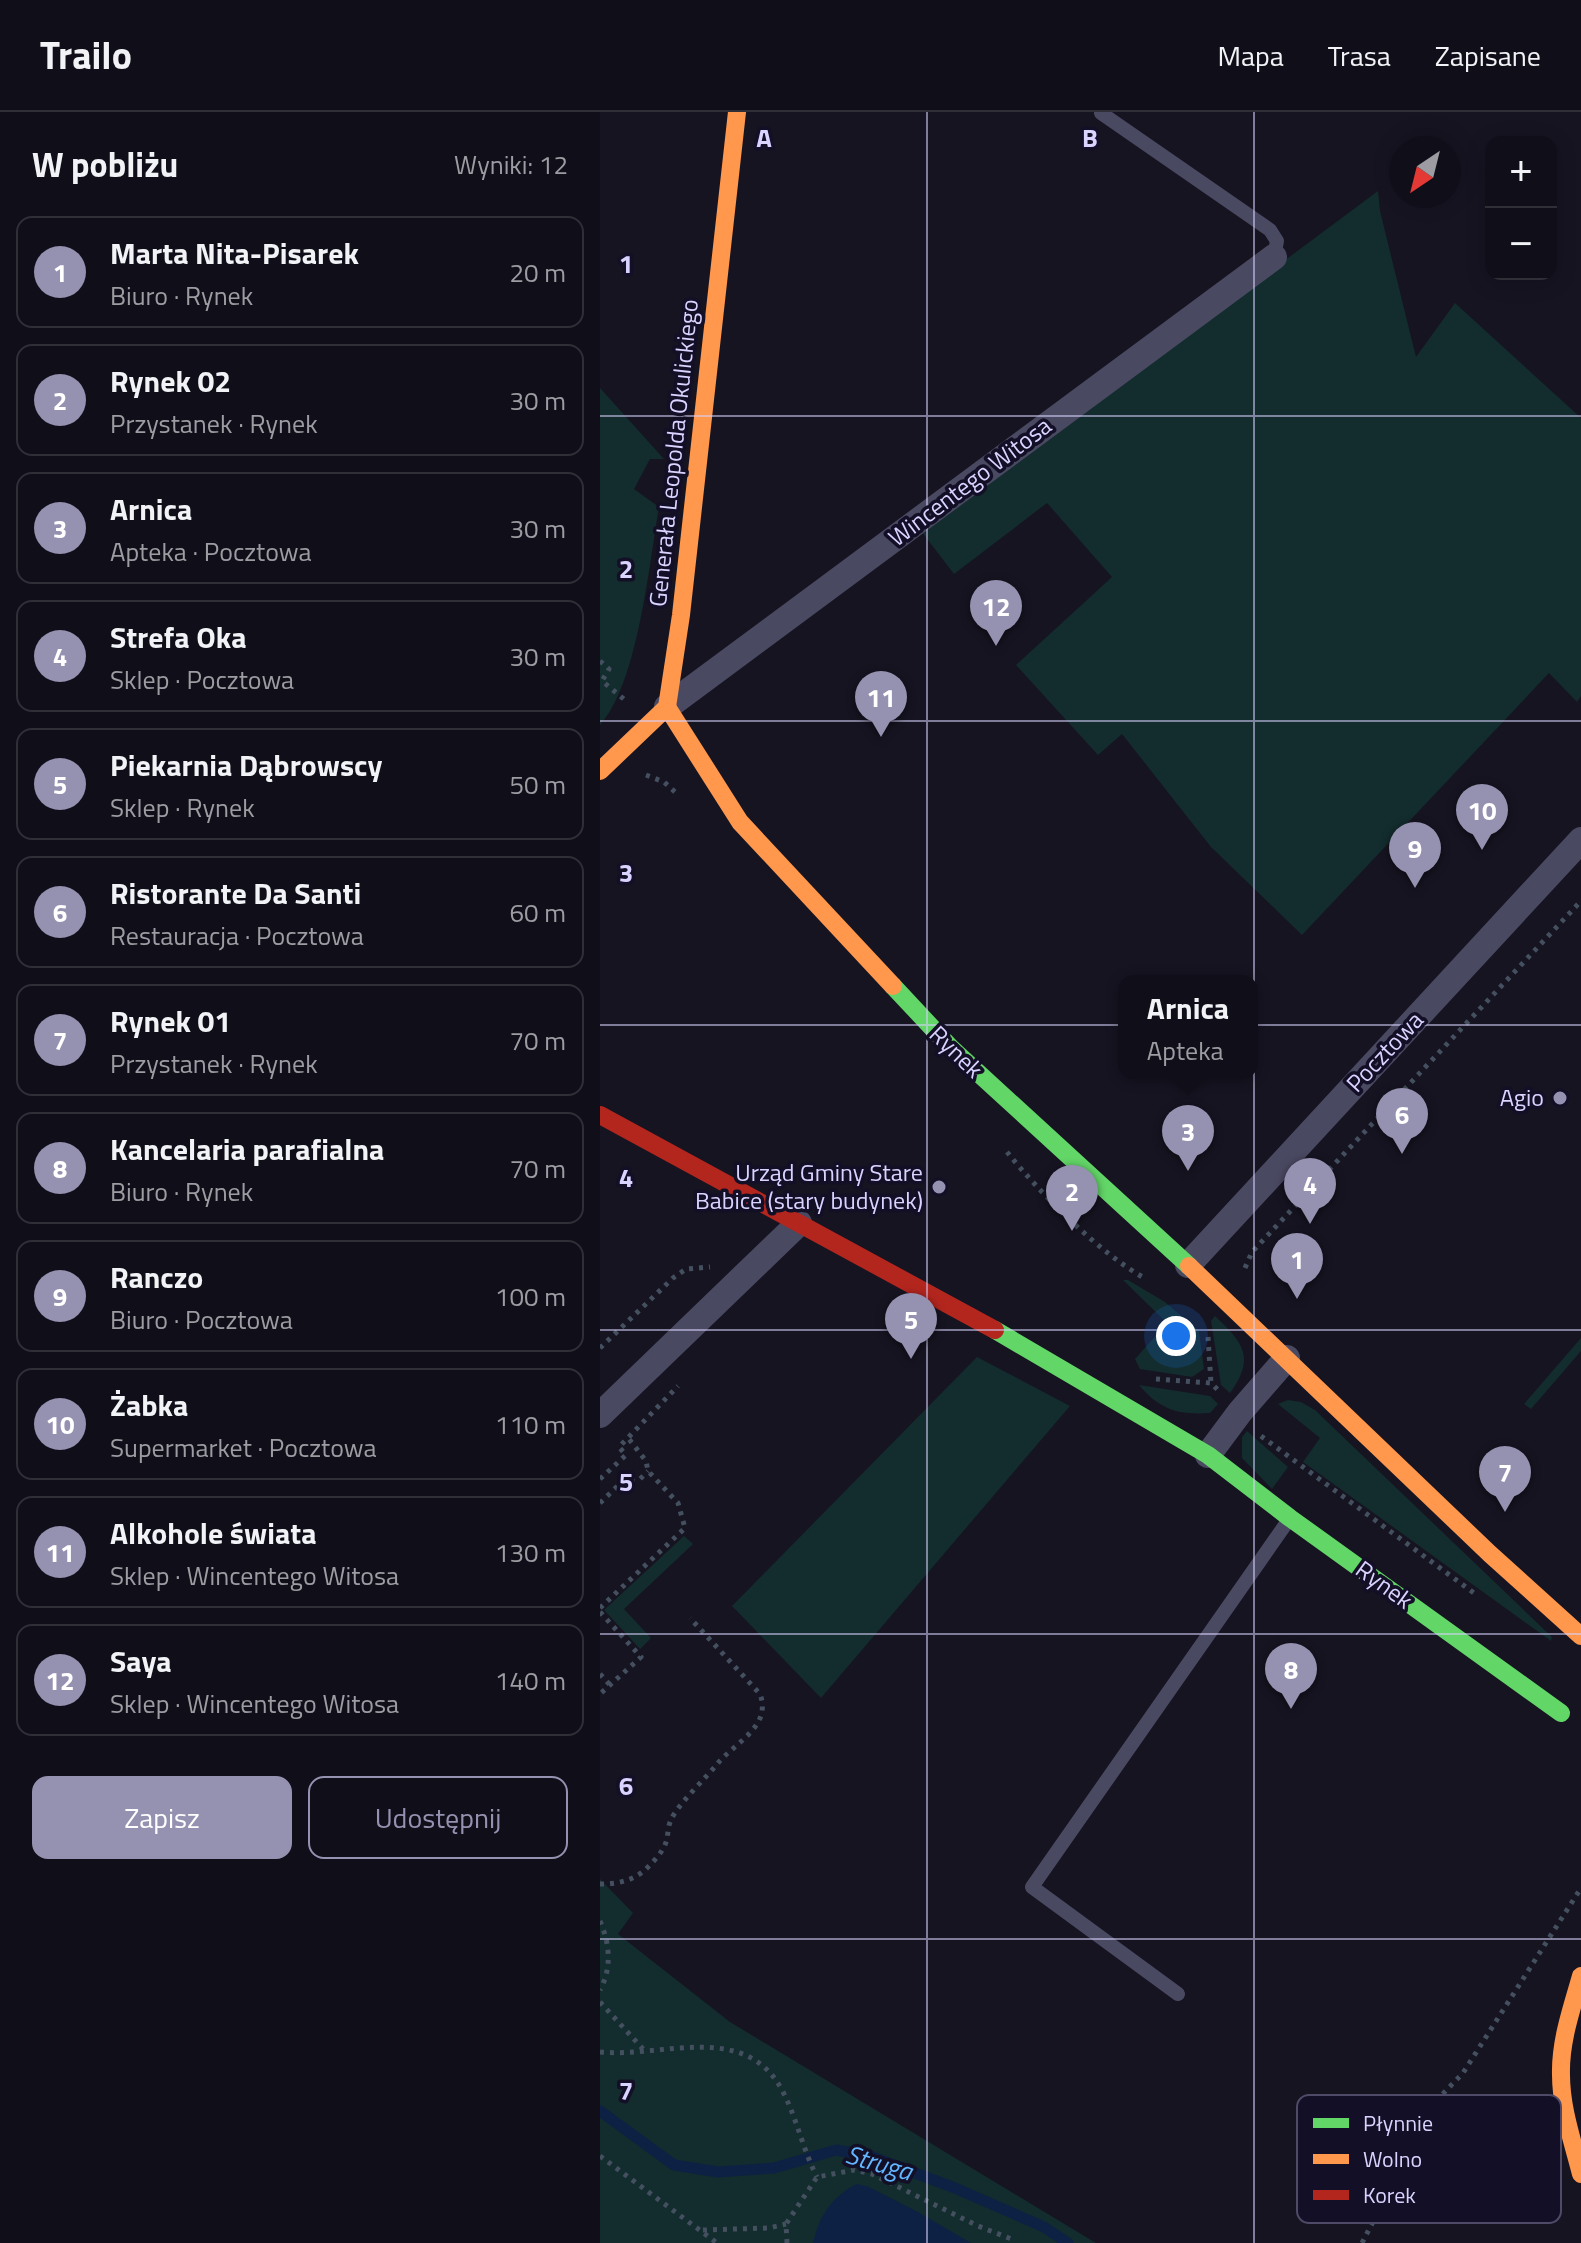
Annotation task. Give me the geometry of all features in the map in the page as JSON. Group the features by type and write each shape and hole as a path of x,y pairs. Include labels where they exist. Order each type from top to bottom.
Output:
{"street":[{"name":"Generała Leopolda Okulickiego","path":"667,707 681,615 737,112"},
{"name":"Wincentego Witosa","path":"667,707 1274,257"},
{"path":"600,771 667,707"},
{"name":"Rynek","path":"667,707 740,822 951,1048 1188,1265 1490,1554 1581,1636"},
{"name":"Pocztowa","path":"1188,1265 1581,840"},
{"name":"Rynek","path":"600,1115 1037,1353 1208,1455 1290,1518 1561,1713"},
{"path":"600,1415 799,1223"},
{"path":"1208,1455 1287,1358"},
{"path":"1581,1976 1569,2017 1561,2070 1566,2114 1581,2174"}],"lane":[{"path":"1101,113 1270,230 1277,241 1274,257"},
{"path":"1178,1994 1032,1887 1290,1518"}],"path":[{"path":"600,661 609,669 601,683 625,700"},
{"path":"1482,1599 1257,1433 1211,1383 1208,1331 1198,1318 1242,1274 1252,1252 1581,901"},
{"path":"600,1348 686,1269 721,1266"},
{"path":"1142,1376 1167,1381 1211,1383"},
{"path":"600,1694 641,1657 600,1610 685,1528 678,1503 648,1471 646,1461 629,1439"},
{"path":"600,1503 624,1480 639,1480 648,1471"},
{"path":"600,1884 623,1882 643,1871 654,1860 667,1841 671,1819 761,1718 763,1708 760,1694 690,1618"},
{"path":"600,1674 610,1685"},
{"path":"1442,2095 1463,2073 1581,1888"},
{"path":"600,1921 609,1954 600,1990"},
{"path":"600,2002 644,2050"},
{"path":"600,2052 731,2048 755,2058 770,2069 783,2091 815,2174 786,2224 787,2243"},
{"path":"600,2156 717,2243"},
{"path":"815,2174 854,2170 872,2174 1015,2242"},
{"path":"1362,2243 1372,2223"},
{"path":"702,2231 769,2228 786,2224"}],"green space":[{"path":"1378,191 1380,211 1416,357 1455,303 1581,418 1581,696 1577,702 1549,673 1302,935 1211,847 1122,734 1098,755 1016,665 1112,577 1047,503 954,574 921,531"},
{"path":"600,388 664,459 650,459 634,489 659,507 633,653 613,706 600,725"},
{"path":"1123,1280 1165,1302 1199,1331 1204,1369 1192,1377 1140,1369 1135,1359 1167,1323"},
{"path":"1215,1316 1233,1334 1243,1351 1243,1370 1230,1393 1221,1385 1211,1321"},
{"path":"1581,1338 1581,1351 1531,1409 1524,1404"},
{"path":"977,1357 1070,1406 821,1698 732,1606"},
{"path":"1139,1385 1210,1396 1218,1404 1210,1413 1179,1412 1154,1400"},
{"path":"1288,1400 1301,1402 1315,1410 1552,1637 1551,1641 1303,1462 1320,1438 1278,1404"},
{"path":"1247,1431 1288,1467 1272,1489 1242,1458 1242,1437"},
{"path":"684,1536 693,1544 624,1609 651,1638 640,1649 604,1610"},
{"path":"600,1879 633,1913 618,1934 730,2022 1096,2243 600,2243"}],"water":[{"path":"857,2184 916,2211 971,2243 813,2243 828,2208 840,2194"}],"waterway":[{"name":"Struga","path":"600,2111 674,2165 718,2172 774,2168 836,2150 870,2156 955,2188 1044,2227 1068,2243"}],"traffic: fast":[{"path":"893,986 951,1048 1189,1266"},
{"path":"995,1330 1208,1455 1290,1518 1561,1713"}],"traffic: slow":[{"path":"600,771 667,707 681,615 737,112"},
{"path":"667,707 740,822 893,986"},
{"path":"1189,1266 1490,1554 1581,1636"},
{"path":"1581,1976 1570,2012 1561,2062 1565,2113 1581,2174"}],"traffic: jam":[{"path":"600,1115 995,1330"}],"place":[{"name":"Saya","path":"996,646"},
{"name":"Alkohole świata","path":"881,737"},
{"name":"Żabka","path":"1482,850"},
{"name":"Ranczo","path":"1415,888"},
{"name":"Agio","path":"1560,1098"},
{"name":"Ristorante Da Santi","path":"1402,1154"},
{"name":"Arnica","path":"1188,1171"},
{"name":"Urząd Gminy Stare Babice (stary budynek)","path":"939,1187"},
{"name":"Strefa Oka","path":"1310,1224"},
{"name":"Rynek 02","path":"1072,1231"},
{"name":"Marta Nita-Pisarek","path":"1297,1299"},
{"name":"Piekarnia Dąbrowscy","path":"911,1359"},
{"name":"Rynek 01","path":"1505,1512"},
{"name":"Kancelaria parafialna","path":"1291,1709"}]}
